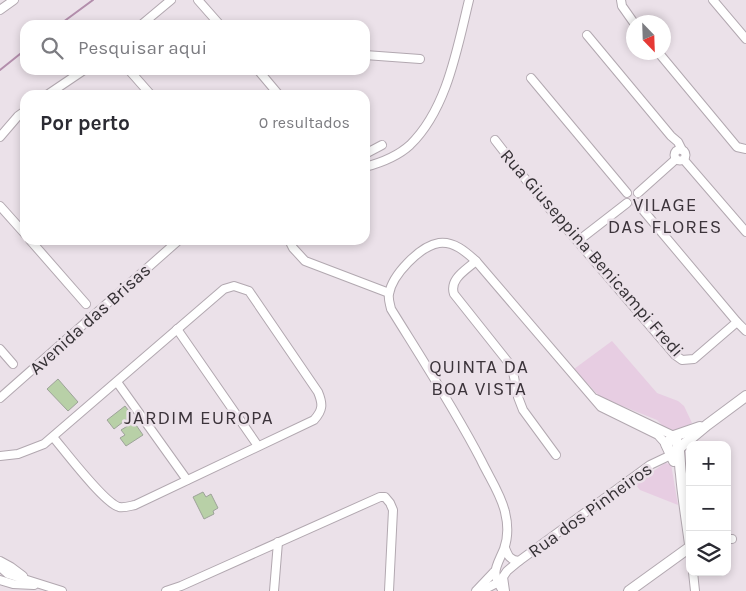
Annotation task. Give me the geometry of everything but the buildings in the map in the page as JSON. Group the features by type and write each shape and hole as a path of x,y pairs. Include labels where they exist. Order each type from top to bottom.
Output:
{"street":[{"path":"0,10 14,0"},
{"path":"147,20 171,0"},
{"path":"198,0 216,20"},
{"path":"370,165 392,157 409,146 425,128 438,107 448,78 469,0"},
{"path":"621,0 622,6 628,15"},
{"path":"713,0 746,39"},
{"path":"587,35 678,142 679,155 746,232"},
{"path":"370,55 420,59"},
{"path":"665,60 737,147 746,149"},
{"path":"54,90 77,75"},
{"path":"133,75 147,90"},
{"path":"262,75 275,90"},
{"path":"531,78 627,193"},
{"path":"0,137 20,115"},
{"name":"Rua Giuseppina Benicampi Fredi","path":"495,140 537,194 675,355 682,360 694,359 737,322"},
{"path":"370,151 382,145"},
{"path":"638,193 679,155"},
{"path":"627,193 633,191 638,193"},
{"path":"627,193 625,197 627,202 632,205 637,204"},
{"path":"637,204 640,199 638,193"},
{"path":"578,241 627,202"},
{"path":"637,204 746,331"},
{"path":"0,206 20,228"},
{"path":"504,548 508,534 507,518 500,498 467,434 391,309 389,293 396,276 424,249 440,243 448,243 457,247 476,261 601,407 652,431 663,439 666,444"},
{"path":"34,245 86,304"},
{"name":"Avenida das Brisas","path":"0,398 173,245"},
{"path":"292,245 305,260 389,293"},
{"path":"476,261 452,284 454,294 512,367 518,397 523,410 556,455"},
{"path":"0,456 33,450 53,438 224,289 234,286 249,291 318,392 322,401 320,414 314,420 135,505 120,507 104,496 53,438"},
{"path":"177,329 258,446"},
{"path":"0,349 13,364"},
{"path":"117,382 187,480"},
{"path":"675,452 746,396"},
{"path":"595,398 674,436 678,441 675,452 680,473 688,531"},
{"path":"674,436 707,425"},
{"name":"Rua dos Pinheiros","path":"504,548 509,557 519,561 650,465 675,452 666,444 674,436"},
{"path":"166,591 380,497 385,497 393,510 388,591"},
{"path":"274,591 278,542"},
{"name":"Rua dos Pinheiros","path":"476,591 494,572 504,548"},
{"path":"629,591 686,549"},
{"path":"0,561 27,580 62,591"},
{"path":"504,591 503,577 519,561"},
{"path":"0,567 8,574 14,584"},
{"path":"494,572 497,583 504,591"},
{"path":"693,576 695,591"},
{"path":"0,580 14,584 44,585"},
{"path":"14,584 27,580"},
{"path":"481,591 497,583"}],"shaded area":[{"path":"612,341 657,393 678,401 684,406 692,423 675,431 667,430 657,420 600,397 574,369"},
{"path":"665,463 671,464 678,505 640,490 635,484"}],"waterway":[{"path":"66,20 93,0"},
{"path":"0,70 20,54"}],"district":[{"name":"VILAGE DAS FLORES","path":"665,215"},
{"name":"QUINTA DA BOA VISTA","path":"479,377"},
{"name":"JARDIM EUROPA","path":"199,417"}]}
